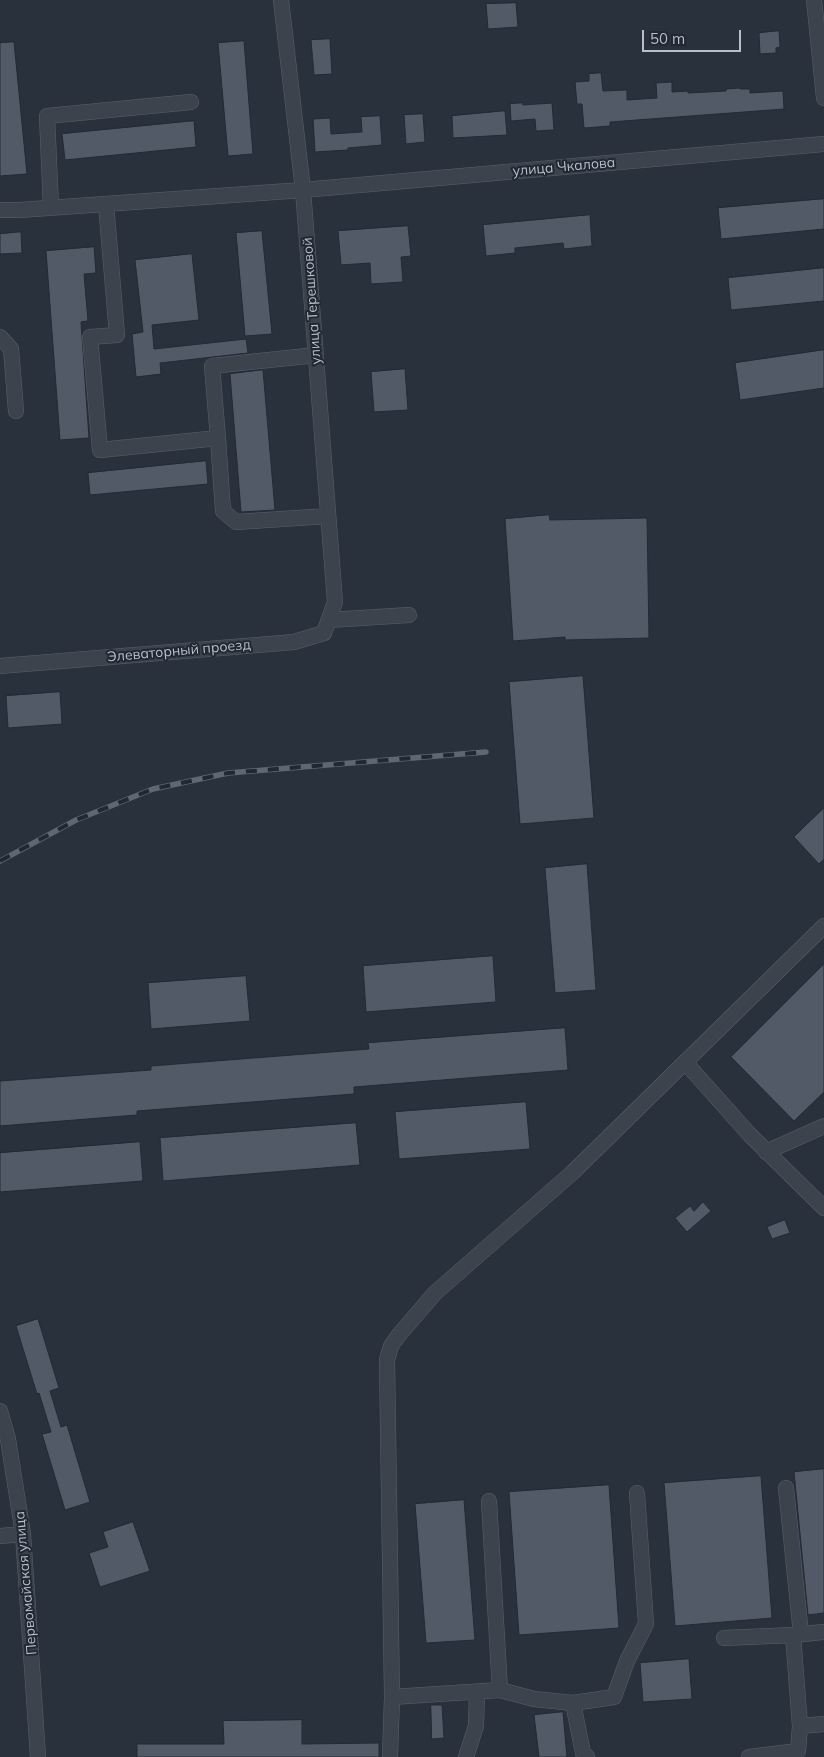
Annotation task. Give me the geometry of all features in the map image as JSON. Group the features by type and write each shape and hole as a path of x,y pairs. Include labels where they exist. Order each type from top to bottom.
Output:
{"street":[{"name":"улица Терешковой","path":"281,0 303,190 335,602"},
{"path":"814,0 824,98"},
{"path":"50,208 47,116 191,102"},
{"name":"улица Чкалова","path":"0,210 303,190 824,144"},
{"path":"106,204 117,335 90,338 100,450 218,438"},
{"path":"0,337 11,348 16,411"},
{"path":"316,355 212,366 223,511 236,522 328,516"},
{"name":"Элеваторный проезд","path":"0,666 294,642 324,633 335,602"},
{"path":"328,620 409,615"},
{"path":"390,1757 392,1697 387,1360 390,1346 435,1294 572,1173 824,926"},
{"path":"686,1062 766,1152 824,1208"},
{"path":"766,1152 824,1126"},
{"name":"Первомайская улица","path":"0,1410 8,1440 23,1534 38,1757"},
{"path":"750,1757 798,1751 800,1726 797,1634 786,1488"},
{"path":"392,1697 500,1690 534,1699 574,1703 614,1697 627,1660 646,1624 637,1493"},
{"path":"489,1501 500,1690"},
{"path":"0,1536 23,1534"},
{"path":"724,1638 824,1632"},
{"path":"466,1757 476,1726 477,1692"},
{"path":"574,1703 583,1753 587,1757"},
{"path":"800,1726 824,1724"}],"building":[{"path":"516,3 518,27 488,29 486,4"},
{"path":"779,31 780,47 776,48 776,53 760,54 759,33"},
{"path":"330,39 332,74 314,75 311,40"},
{"path":"244,41 253,154 228,156 218,43"},
{"path":"14,42 27,174 0,176 0,43"},
{"path":"601,73 603,91 627,90 627,100 657,98 656,83 672,82 672,92 726,91 726,89 739,88 750,89 750,93 783,91 784,109 610,122 610,126 584,128 582,104 577,104 575,82 589,81 589,74"},
{"path":"522,103 523,105 552,103 554,130 536,131 535,119 511,121 510,104"},
{"path":"505,111 507,135 453,138 452,116"},
{"path":"423,114 425,142 406,144 404,115"},
{"path":"380,116 382,145 315,152 313,119 330,118 331,134 362,132 361,117"},
{"path":"194,121 196,147 65,160 62,134"},
{"path":"824,199 824,229 721,239 718,208"},
{"path":"590,215 592,246 564,249 563,243 515,248 515,253 486,256 483,225"},
{"path":"408,226 411,256 401,257 403,282 371,284 370,263 341,265 338,231"},
{"path":"262,231 272,334 245,336 236,233"},
{"path":"21,232 22,253 0,254 0,234"},
{"path":"94,247 96,273 84,274 88,321 81,322 89,438 60,440 46,251"},
{"path":"192,254 199,320 152,325 154,349 246,339 248,353 160,363 161,374 136,377 132,334 143,332 135,260"},
{"path":"824,268 824,301 731,310 728,278"},
{"path":"824,350 824,388 740,400 735,363"},
{"path":"405,369 408,410 374,412 371,372"},
{"path":"263,370 275,510 241,512 230,374"},
{"path":"206,461 208,484 90,495 88,473"},
{"path":"549,515 550,520 647,518 649,638 565,640 565,637 513,641 505,519"},
{"path":"583,676 594,818 520,824 509,682"},
{"path":"60,692 62,724 8,728 6,696"},
{"path":"824,808 824,859 819,864 794,837"},
{"path":"587,864 596,990 555,993 545,868"},
{"path":"493,956 496,1002 366,1012 363,966"},
{"path":"824,964 824,1092 794,1121 731,1057"},
{"path":"246,976 250,1021 151,1029 148,983"},
{"path":"565,1028 568,1070 354,1087 354,1094 137,1111 137,1115 0,1126 0,1081 151,1070 151,1066 369,1049 368,1043"},
{"path":"526,1102 530,1149 399,1159 395,1112"},
{"path":"356,1123 360,1165 163,1181 160,1138"},
{"path":"140,1142 143,1181 0,1192 0,1153"},
{"path":"703,1202 711,1211 687,1232 675,1218 690,1206 694,1211"},
{"path":"785,1220 790,1233 772,1239 767,1227"},
{"path":"38,1319 59,1388 50,1391 61,1427 67,1425 90,1502 65,1510 42,1434 51,1432 16,1326"},
{"path":"824,1469 824,1613 808,1615 794,1472"},
{"path":"761,1476 772,1618 675,1626 664,1483"},
{"path":"609,1485 619,1628 519,1635 509,1492"},
{"path":"464,1500 475,1640 426,1643 415,1504"},
{"path":"133,1522 150,1571 100,1587 89,1553 108,1547 103,1532"},
{"path":"689,1659 692,1699 643,1702 640,1663"},
{"path":"431,1705 442,1705 444,1738 432,1739"},
{"path":"563,1712 567,1757 539,1757 534,1715"},
{"path":"302,1720 302,1744 379,1743 379,1757 137,1757 137,1744 224,1744 223,1721"}],"railway":[{"path":"0,861 76,820 153,789 228,773 486,752"}]}
